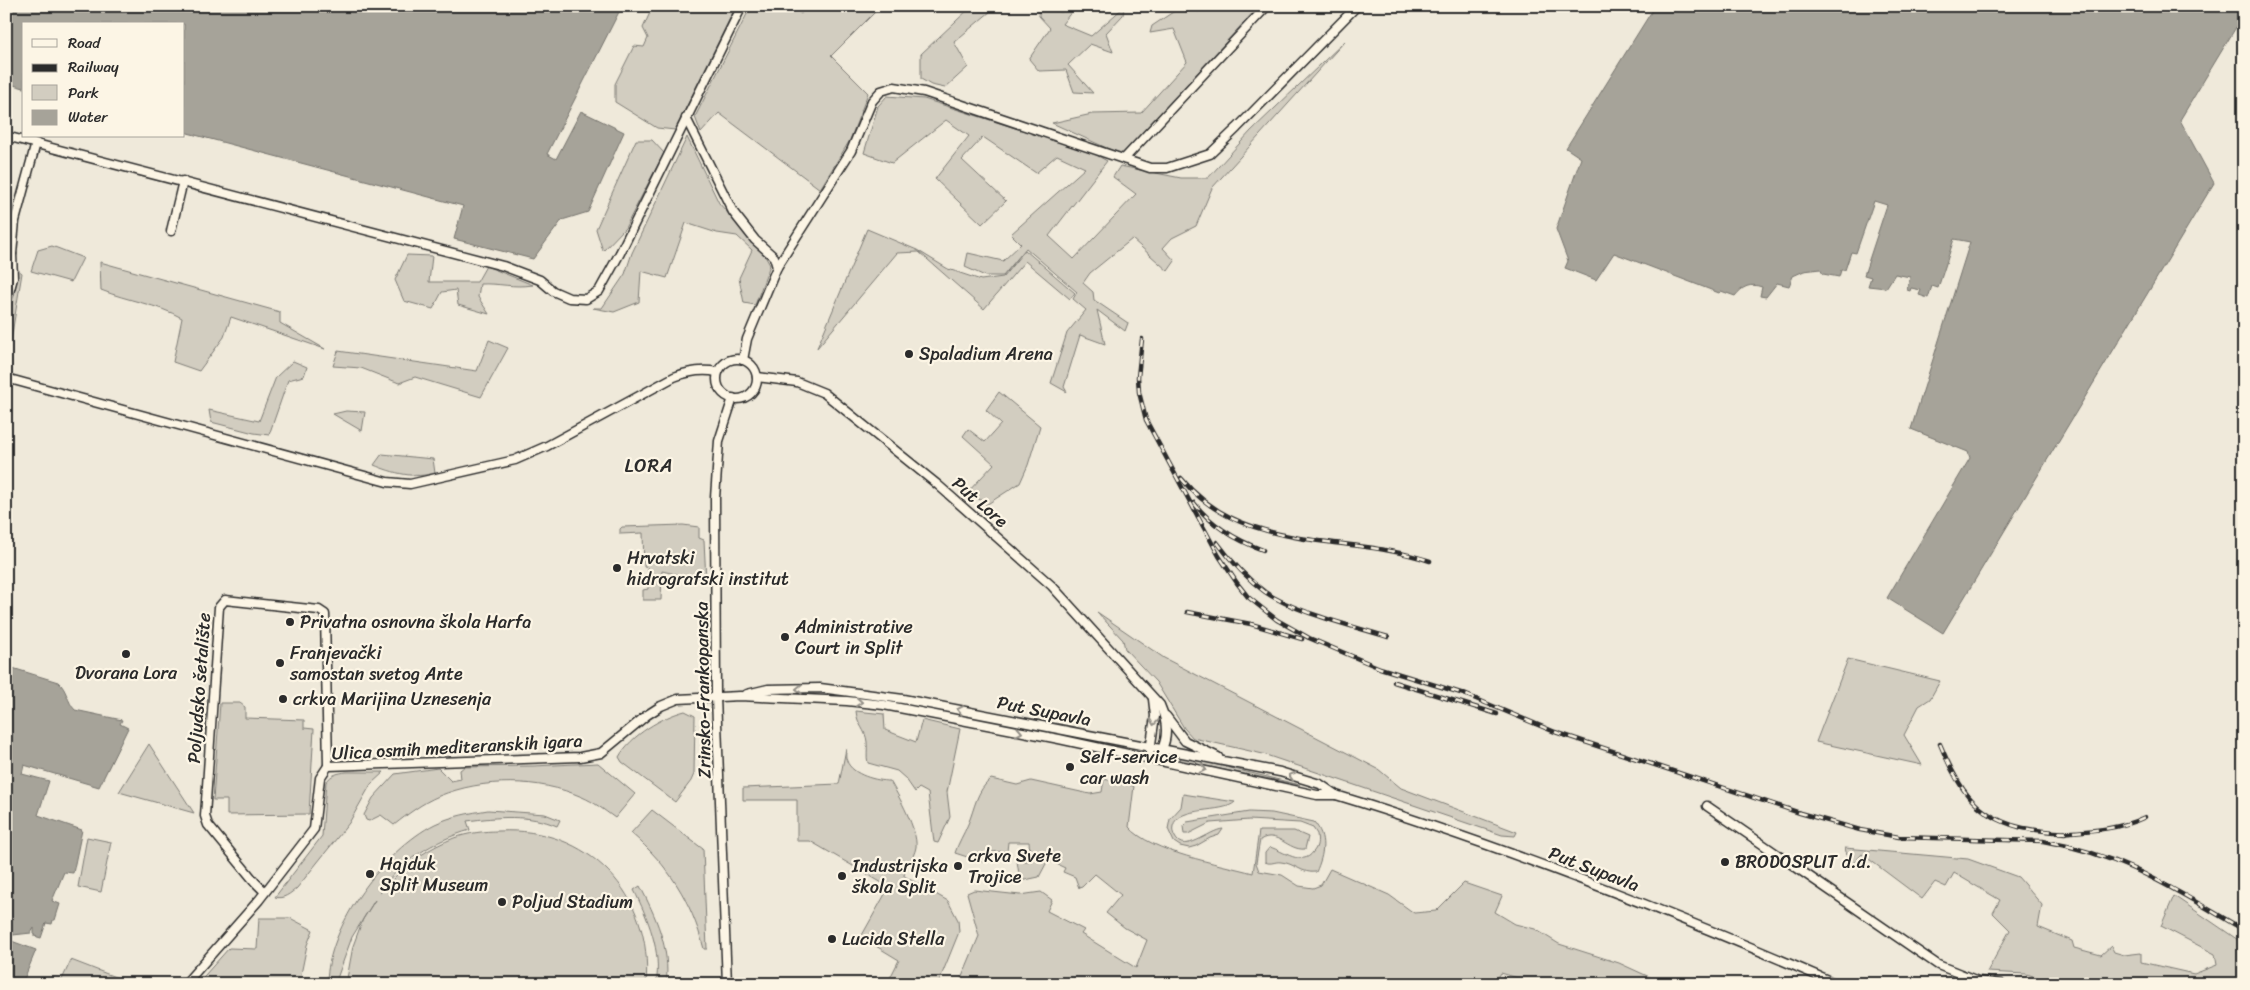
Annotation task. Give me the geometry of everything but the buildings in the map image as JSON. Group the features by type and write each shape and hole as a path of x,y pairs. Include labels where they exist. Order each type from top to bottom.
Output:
{"street":[{"path":"6,136 503,266 540,280 553,290 569,298 586,299 599,290 616,260 742,6"},
{"path":"1124,159 1267,6"},
{"path":"744,360 747,339 777,267 850,151 872,102 881,92 894,87 924,92 1150,168 1168,168 1210,154 1238,128 1357,6"},
{"path":"686,118 732,212 755,240 774,257 777,267"},
{"path":"6,304 13,278 9,253 15,221 36,143"},
{"path":"171,231 183,181"},
{"path":"731,359 744,360 753,366 757,377 754,389 750,394 739,399 733,398 721,391 718,385 718,372 725,362 731,359"},
{"path":"6,378 387,482 410,484 515,460 547,446 674,376 705,369 718,372"},
{"name":"Put Lore","path":"757,377 797,382 824,393 938,485 1030,564 1052,586 1153,696 1185,741 1227,761"},
{"name":"Zrinsko-Frankopanska","path":"727,984 716,697 715,498 719,441 733,398"},
{"name":"Poljudsko šetalište","path":"265,892 208,825 204,816 219,607 225,600 319,610 325,614 328,766"},
{"name":"Put Supavla","path":"740,696 768,689 830,690 903,699 1280,772 1320,784 1336,795 1447,830 1603,888 1837,984"},
{"name":"Put Supavla","path":"716,697 740,696 884,705 1155,759 1318,795 1336,795"},
{"path":"1153,696 1155,716 1150,747 1155,759"},
{"name":"Ulica osmih mediteranskih igara","path":"185,984 265,892 314,829 320,778 328,766 580,758 600,752 661,706 678,699 716,697"},
{"path":"1155,759 1162,749 1166,731 1164,714"},
{"path":"1708,806 1938,965 1978,981 2001,984"}],"green space":[{"path":"653,6 736,6 675,130 657,128 615,102 615,84 634,46 644,47 648,38 643,28"},
{"path":"751,6 791,6 801,14 808,6 881,6 831,56 868,93 850,140 820,189 719,113 701,133 695,117"},
{"path":"972,6 997,6 954,42 968,67 945,88 931,85 921,79 921,54"},
{"path":"1066,6 1076,6 1062,24 1091,36 1124,7 1123,15 1106,33 1113,52 1090,44 1068,65 1093,93 1074,92 1066,70 1039,71 1029,59 1050,28 1039,16 1039,9 1062,12"},
{"path":"1204,6 1259,6 1122,155 1052,123 1092,114 1141,113 1187,62 1174,29 1150,33 1152,26 1179,8 1199,12"},
{"path":"1345,41 1212,188 1196,226 1172,238 1163,248 1175,261 1168,271 1132,239 1090,273 1083,283 1093,292 1094,300 1128,323 1125,331 1097,310 1105,344 1080,335 1064,387 1067,392 1051,383 1067,333 1086,310 1073,299 1077,292 1026,248 1003,276 985,276 965,267 968,253 1003,261 1021,244 1011,234 1085,168 1057,155 1036,173 983,137 962,160 1006,201 982,224 935,179 969,136 946,120 892,163 864,153 878,106 887,96 924,99 1091,152 1107,161 1049,236 1074,259 1136,194 1113,177 1120,166 1181,178 1208,178 1251,131"},
{"path":"687,137 719,203 765,256 770,265 755,305 744,303 739,278 752,250 737,236 717,233 686,223 667,278 641,271 639,302 614,312 593,308 602,308 625,274 632,253"},
{"path":"636,140 652,140 664,153 625,228 603,251 596,229"},
{"path":"867,229 917,250 948,269 981,280 1003,277 1025,250 1075,293 1070,299 1025,261 984,309 919,252 897,253 817,348"},
{"path":"52,246 83,258 71,282 31,271 38,250"},
{"path":"407,255 432,256 429,282 477,282 486,266 533,285 480,284 478,297 489,314 458,305 456,290 442,292 433,309 404,301 395,280"},
{"path":"6,260 22,273 11,340 6,356 6,292 9,286"},
{"path":"100,262 280,312 280,323 325,349 231,317 224,337 199,371 173,362 182,318 163,309 101,290"},
{"path":"489,340 508,348 481,397 415,377 399,383 361,368 333,366 338,351 477,371"},
{"path":"293,361 307,367 304,376 288,380 269,435 211,422 209,410 259,421 276,377"},
{"path":"999,392 1040,426 1028,465 1020,483 986,505 981,500 966,494 994,464 963,436 968,429 985,442 1001,424 986,410"},
{"path":"346,411 365,412 362,431 333,414"},
{"path":"382,454 433,459 435,473 427,475 404,474 374,465"},
{"path":"683,525 699,527 699,538 704,540 706,581 662,571 661,600 643,600 643,590 648,589 648,568 644,567 643,533 620,534 620,529 622,527"},
{"path":"1097,612 1164,658 1378,769 1401,788 1517,832 1515,836 1502,835 1263,754 1193,738 1184,728 1156,682 1125,649 1123,640"},
{"path":"1848,659 1940,681 1930,699 1919,706 1904,735 1922,765 1816,742"},
{"path":"220,703 240,703 245,707 245,718 304,720 304,728 314,729 309,814 227,815 227,800 213,800"},
{"path":"685,711 695,716 694,774 675,802 622,762 619,757 639,734 657,722"},
{"path":"856,711 884,714 885,730 916,742 922,720 960,729 947,792 950,817 938,843 934,842 928,793 919,788 915,792 906,779 897,771 868,763 866,738"},
{"path":"149,744 194,813 119,792"},
{"path":"846,749 846,760 854,770 878,780 890,781 907,813 914,831 916,847 904,876 948,901 958,920 959,932 938,984 887,984 899,960 861,937 889,887 810,841 797,841 797,800 743,800 743,788 839,784"},
{"path":"1181,756 1300,785 1180,761"},
{"path":"598,763 635,794 615,818 591,801 565,791 548,786 511,783 492,783 474,786 439,796 421,805 394,825 381,815 369,821 366,820 364,815 373,798 395,774 438,768 451,781 461,779 460,770 464,767"},
{"path":"347,772 384,772 371,784 349,823 297,888 284,897 275,897 322,836 326,782 335,774"},
{"path":"991,779 1017,785 1031,781 1090,794 1102,792 1104,779 1134,786 1129,827 1139,836 1186,856 1253,873 1259,831 1294,831 1308,837 1305,849 1293,847 1272,837 1266,837 1260,840 1256,863 1259,871 1282,875 1299,886 1313,888 1321,885 1330,869 1389,895 1414,913 1436,911 1464,883 1502,896 1495,912 1515,924 1535,929 1559,944 1619,963 1654,979 1651,984 1538,984 1501,973 1497,979 1507,984 959,984 979,936 967,893 974,890 1020,895 1041,892 1052,900 1047,911 1084,930 1081,934 1136,968 1147,940 1125,928 1106,913 1121,895 1095,874 1079,888 1075,877 1063,872 1065,868 1048,860 1039,877 1020,881 1017,861 1031,861 1029,842 1008,842 1007,851 991,852 991,861 983,862 955,853 979,794"},
{"path":"1183,794 1235,802 1221,808 1192,812 1177,819 1173,826 1173,831 1179,842 1190,843 1223,829 1219,835 1189,848 1174,842 1168,829 1170,819 1181,807"},
{"name":"Poljud Stadium","path":"488,810 545,814 560,820 557,826 524,818 467,821 470,830 431,846 418,854 396,872 379,894 399,873 421,855 459,836 488,831 531,832 561,840 587,853 609,872 626,895 639,921 646,951 646,984 346,984 353,946 363,920 352,937 335,984 327,984 330,961 337,938 348,914 379,870 397,851 416,836 435,824 448,819"},
{"path":"652,810 703,849 707,949 704,949 699,931 677,885 657,858 631,833"},
{"path":"1249,812 1272,813 1314,822 1321,834 1323,846 1316,872 1306,871 1286,863 1265,862 1265,853 1270,847 1298,858 1309,856 1313,852 1317,844 1317,834 1313,828 1300,823 1249,820 1210,823 1188,834 1184,834 1183,826 1187,822"},
{"path":"87,837 111,842 101,892 78,887"},
{"path":"1845,848 1968,859 2018,877 2042,905 2038,927 2072,941 2074,948 2101,955 2111,946 2114,952 2124,955 2141,953 2141,962 2194,974 2217,965 2215,954 2161,926 2174,896 2244,944 2244,984 2196,984 2148,980 2123,984 2063,984 2026,974 1987,972 2010,930 1993,913 2000,900 1954,873 1946,887 1935,882 1922,899 1862,854 1850,867"},
{"path":"640,886 656,921 664,945 667,971 666,984 656,984 657,959 655,947 649,924 634,890"},
{"path":"259,918 290,918 313,930 307,945 299,984 197,984 229,948 257,949"},
{"path":"71,960 128,982 129,984 60,984"}],"water":[{"path":"6,6 622,6 547,154 556,159 581,111 624,132 588,212 562,220 533,259 454,239 463,206 185,132 185,22 22,22 22,87 6,83"},
{"path":"1655,6 2244,6 2244,14 2180,120 2214,183 1943,633 1887,598 1970,458 1968,452 1911,429 1970,242 1954,239 1938,288 1932,286 1928,298 1919,295 1921,290 1911,288 1910,291 1907,290 1910,277 1895,274 1886,288 1868,286 1871,277 1864,275 1887,205 1874,201 1856,253 1851,252 1845,270 1841,270 1839,277 1823,274 1820,269 1804,271 1793,276 1789,286 1777,283 1766,297 1760,296 1762,287 1754,285 1744,288 1735,296 1721,291 1719,293 1614,253 1596,280 1565,268 1568,261 1556,229 1581,158 1566,148"},
{"path":"6,666 58,682 75,710 122,720 120,724 128,728 99,787 24,765 22,774 49,781 38,815 82,830 73,873 64,872 52,901 60,904 55,920 53,920 52,924 46,923 41,938 34,936 34,928 31,933 13,935 6,933"},
{"path":"6,939 36,950 22,984 6,984"}],"railway":[{"path":"1142,339 1138,377 1139,392 1146,420 1219,556 1248,597 1277,620 1309,638 1380,668 1464,694 1555,732 1800,813 1860,830 1899,837 2043,841 2099,855 2148,876 2244,930"},
{"path":"1181,478 1206,502 1234,519 1265,530 1297,538 1365,547 1430,561"},
{"path":"1194,503 1209,519 1225,531 1243,542 1263,550"},
{"path":"1217,542 1245,575 1258,587 1277,599 1324,618 1388,637"},
{"path":"1187,612 1251,624 1302,639"},
{"path":"1394,682 1497,714"},
{"path":"1940,744 1960,785 1978,806 1990,815 2019,827 2065,833"},
{"path":"2058,833 2114,827 2145,817"}],"place":[{"name":"Spaladium Arena","path":"909,354"},
{"name":"Hrvatski hidrografski institut","path":"617,568"},
{"name":"Privatna osnovna škola Harfa","path":"290,622"},
{"name":"Administrative Court in Split","path":"785,637"},
{"name":"Dvorana Lora","path":"126,654"},
{"name":"Franjevački samostan svetog Ante","path":"280,663"},
{"name":"crkva Marijina Uznesenja","path":"283,699"},
{"name":"Self-service car wash","path":"1070,767"},
{"name":"BRODOSPLIT d.d.","path":"1725,862"},
{"name":"crkva Svete Trojice","path":"958,866"},
{"name":"Hajduk Split Museum","path":"370,874"},
{"name":"Industrijska škola Split","path":"842,876"},
{"name":"Poljud Stadium","path":"502,902"},
{"name":"Lucida Stella","path":"832,939"}],"district":[{"name":"LORA","path":"649,465"}]}
